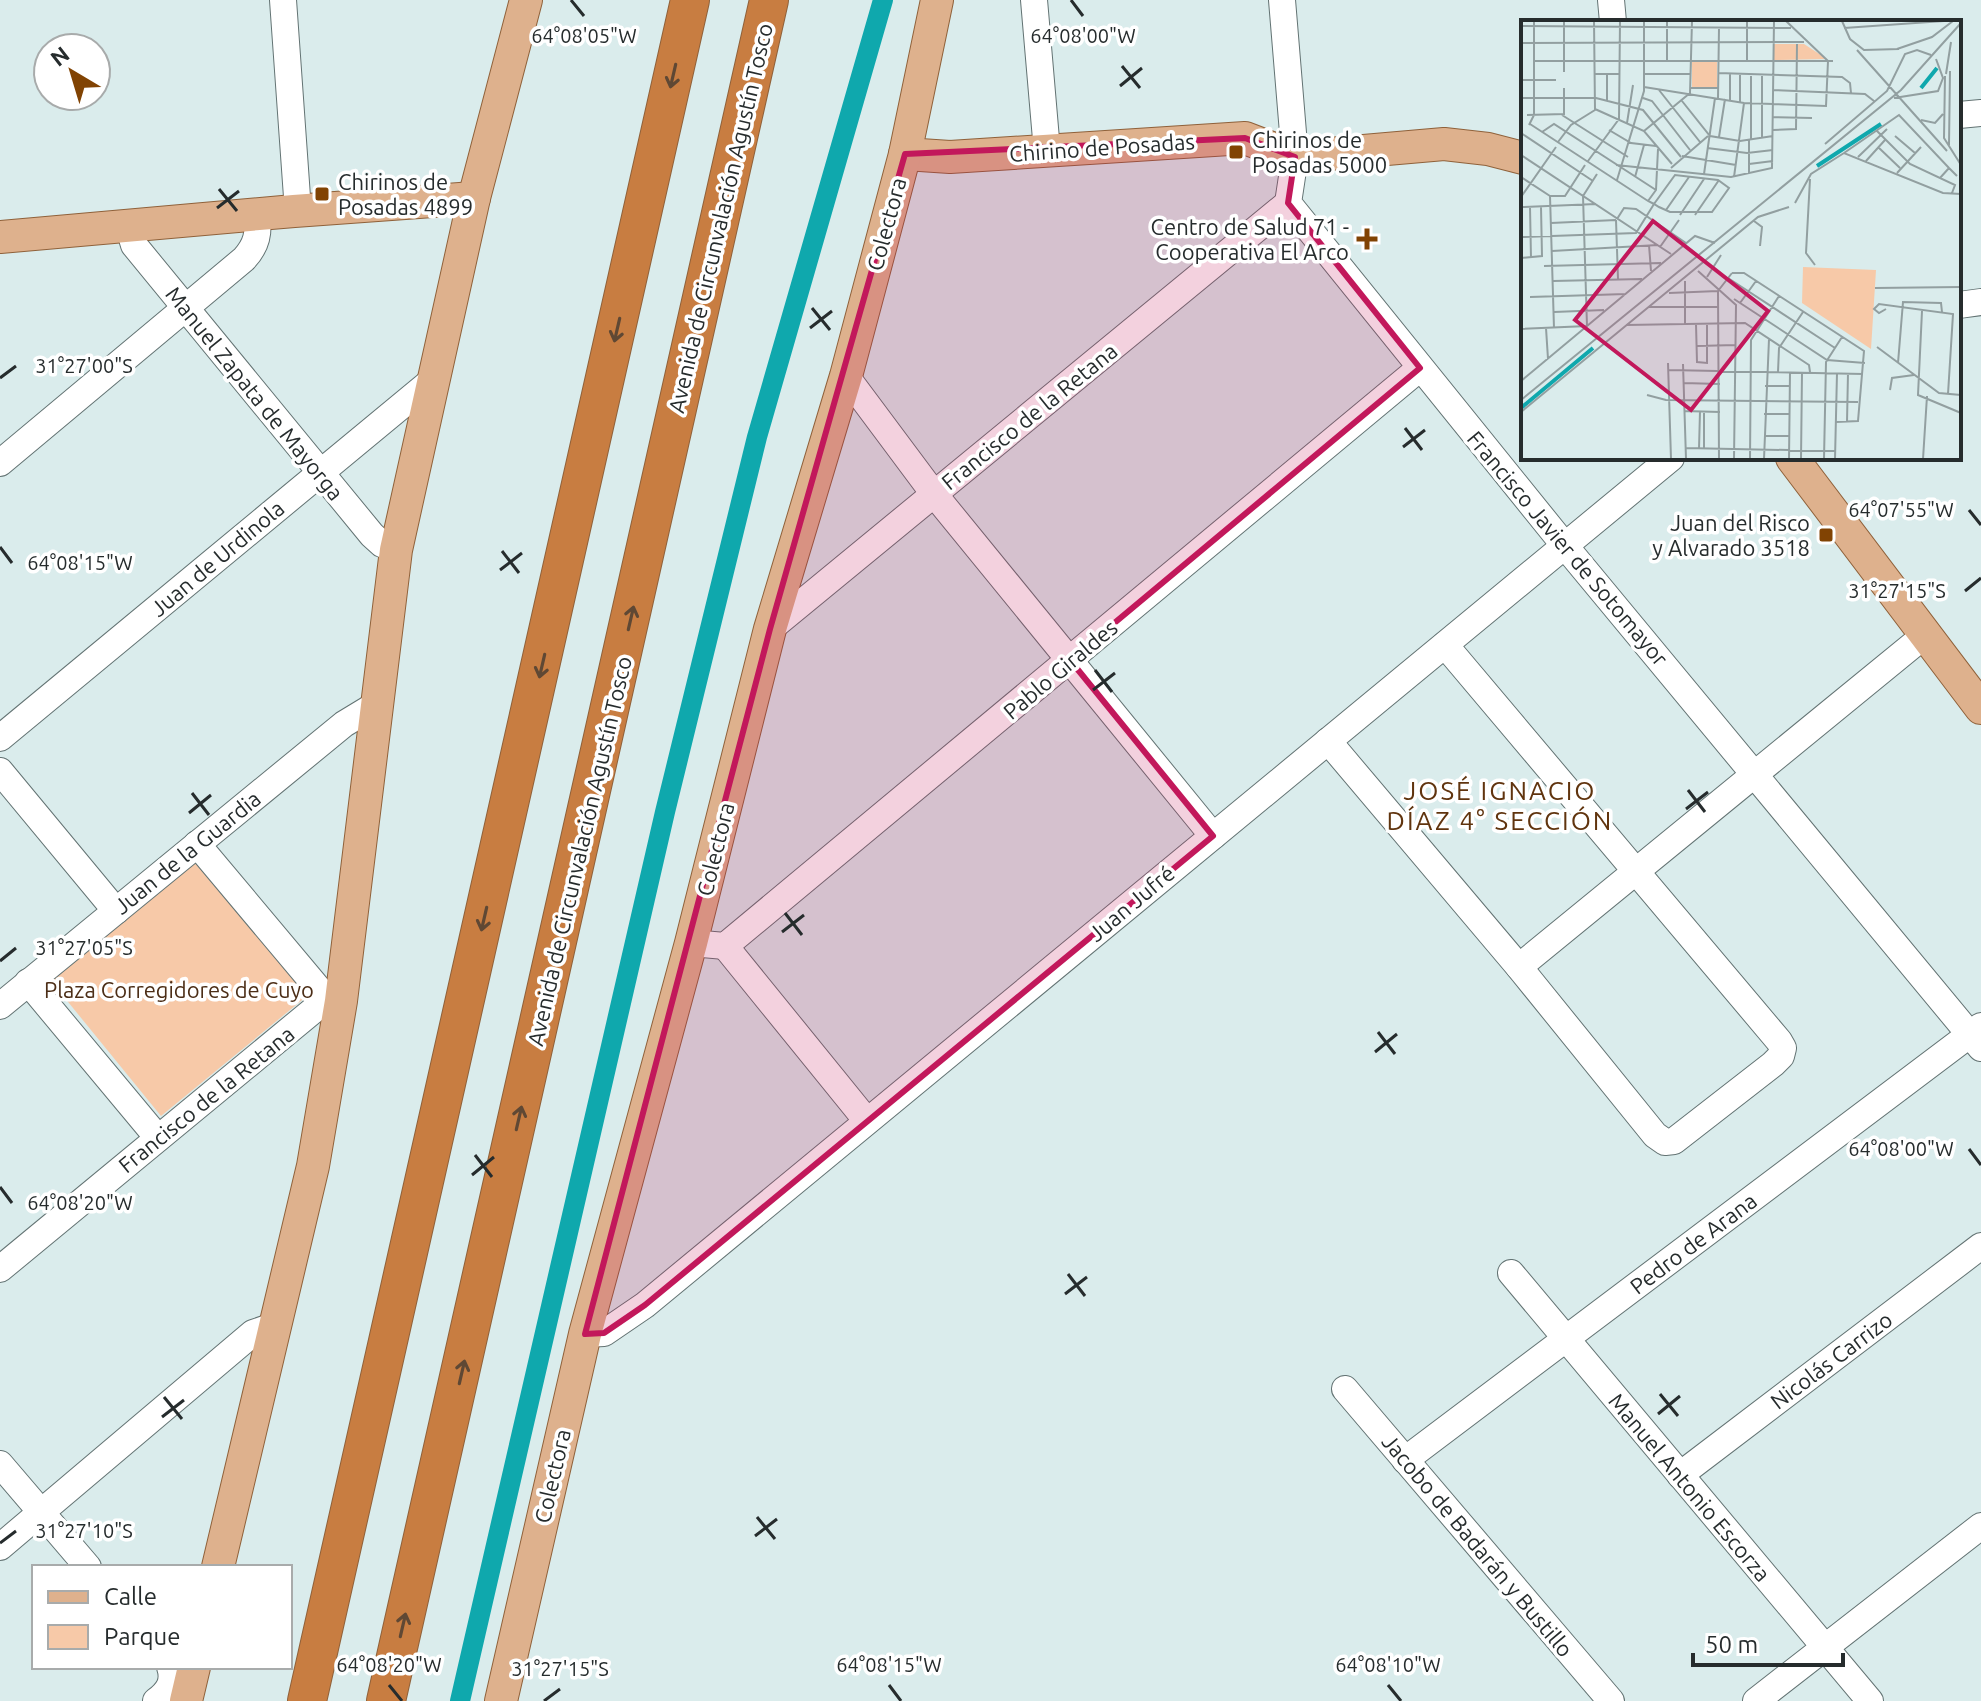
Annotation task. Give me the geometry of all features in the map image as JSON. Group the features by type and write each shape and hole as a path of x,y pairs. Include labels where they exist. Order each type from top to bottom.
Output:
{"highway":[{"path":"307,1701 690,0"},
{"name":"Avenida de Circunvalación Agustín Tosco","path":"386,1701 769,0"}],"main road":[{"path":"218,1565 313,1166 396,550 474,198 526,0"},
{"name":"Colectora","path":"501,1701 585,1334 691,943 770,629 846,376 905,154 937,0"},
{"name":"Chirino de Posadas","path":"905,154 950,157 1245,138 1295,157"},
{"path":"1295,157 1444,144 1521,156"},
{"path":"0,237 474,198"},
{"path":"1794,460 1981,708"}],"street":[{"path":"283,0 298,211"},
{"path":"1034,0 1047,151"},
{"path":"1282,0 1295,157 1288,203"},
{"path":"1611,0 1613,20"},
{"path":"1961,115 1981,113"},
{"name":"Francisco Javier de Sotomayor","path":"1288,203 1565,546 1977,1036"},
{"name":"Francisco de la Retana","path":"770,629 1288,203"},
{"path":"0,463 253,250 259,234 257,214"},
{"name":"Manuel Zapata de Mayorga","path":"128,225 134,245 320,473 372,535 396,550"},
{"path":"1961,305 1981,302"},
{"name":"Pablo Giraldes","path":"725,946 1420,368"},
{"path":"846,376 934,494 1213,836"},
{"name":"Juan de Urdinola","path":"0,738 435,378"},
{"name":"Juan Jufré","path":"585,1334 604,1333 645,1305 1669,460"},
{"path":"1519,967 1925,635"},
{"path":"1328,741 1519,967 1655,1135 1665,1142 1674,1141 1773,1064 1781,1056 1783,1048 1779,1041 1445,645"},
{"name":"Juan de la Guardia","path":"0,1006 344,724 377,704"},
{"path":"0,771 116,911"},
{"path":"197,844 334,1000"},
{"path":"691,943 725,946 867,1121"},
{"path":"28,982 158,1138"},
{"name":"Francisco de la Retana","path":"0,1269 158,1138 334,1000"},
{"name":"Pedro de Arana","path":"1405,1460 1977,1036"},
{"name":"Nicolás Carrizo","path":"1680,1475 1981,1246"},
{"name":"Manuel Antonio Escorza","path":"1511,1273 1870,1701"},
{"path":"0,1547 253,1333 276,1325"},
{"name":"Jacobo de Badarán y Bustillo","path":"1345,1389 1611,1701"},
{"path":"0,1464 86,1565"},
{"path":"1756,1701 1981,1526"},
{"path":"156,1701 181,1678"}],"highlighted area":[{"path":"1245,138 1295,157 1288,203 1420,368 1070,660 1213,836 645,1305 604,1333 585,1334 770,629 905,154"}],"green space":[{"name":"Plaza Corregidores de Cuyo","path":"196,862 307,996 161,1116 51,981"}],"waterway":[{"path":"460,1701 665,812 757,437 883,0"}],"place":[{"name":"Chirinos de Posadas 5000","path":"1236,152"},
{"name":"Chirinos de Posadas 4899","path":"322,194"},
{"name":"Centro de Salud 71 - Cooperativa El Arco","path":"1367,239"},
{"name":"Juan del Risco y Alvarado 3518","path":"1826,535"}],"district":[{"name":"JOSÉ IGNACIO DÍAZ 4° SECCIÓN","path":"1500,805"}]}
